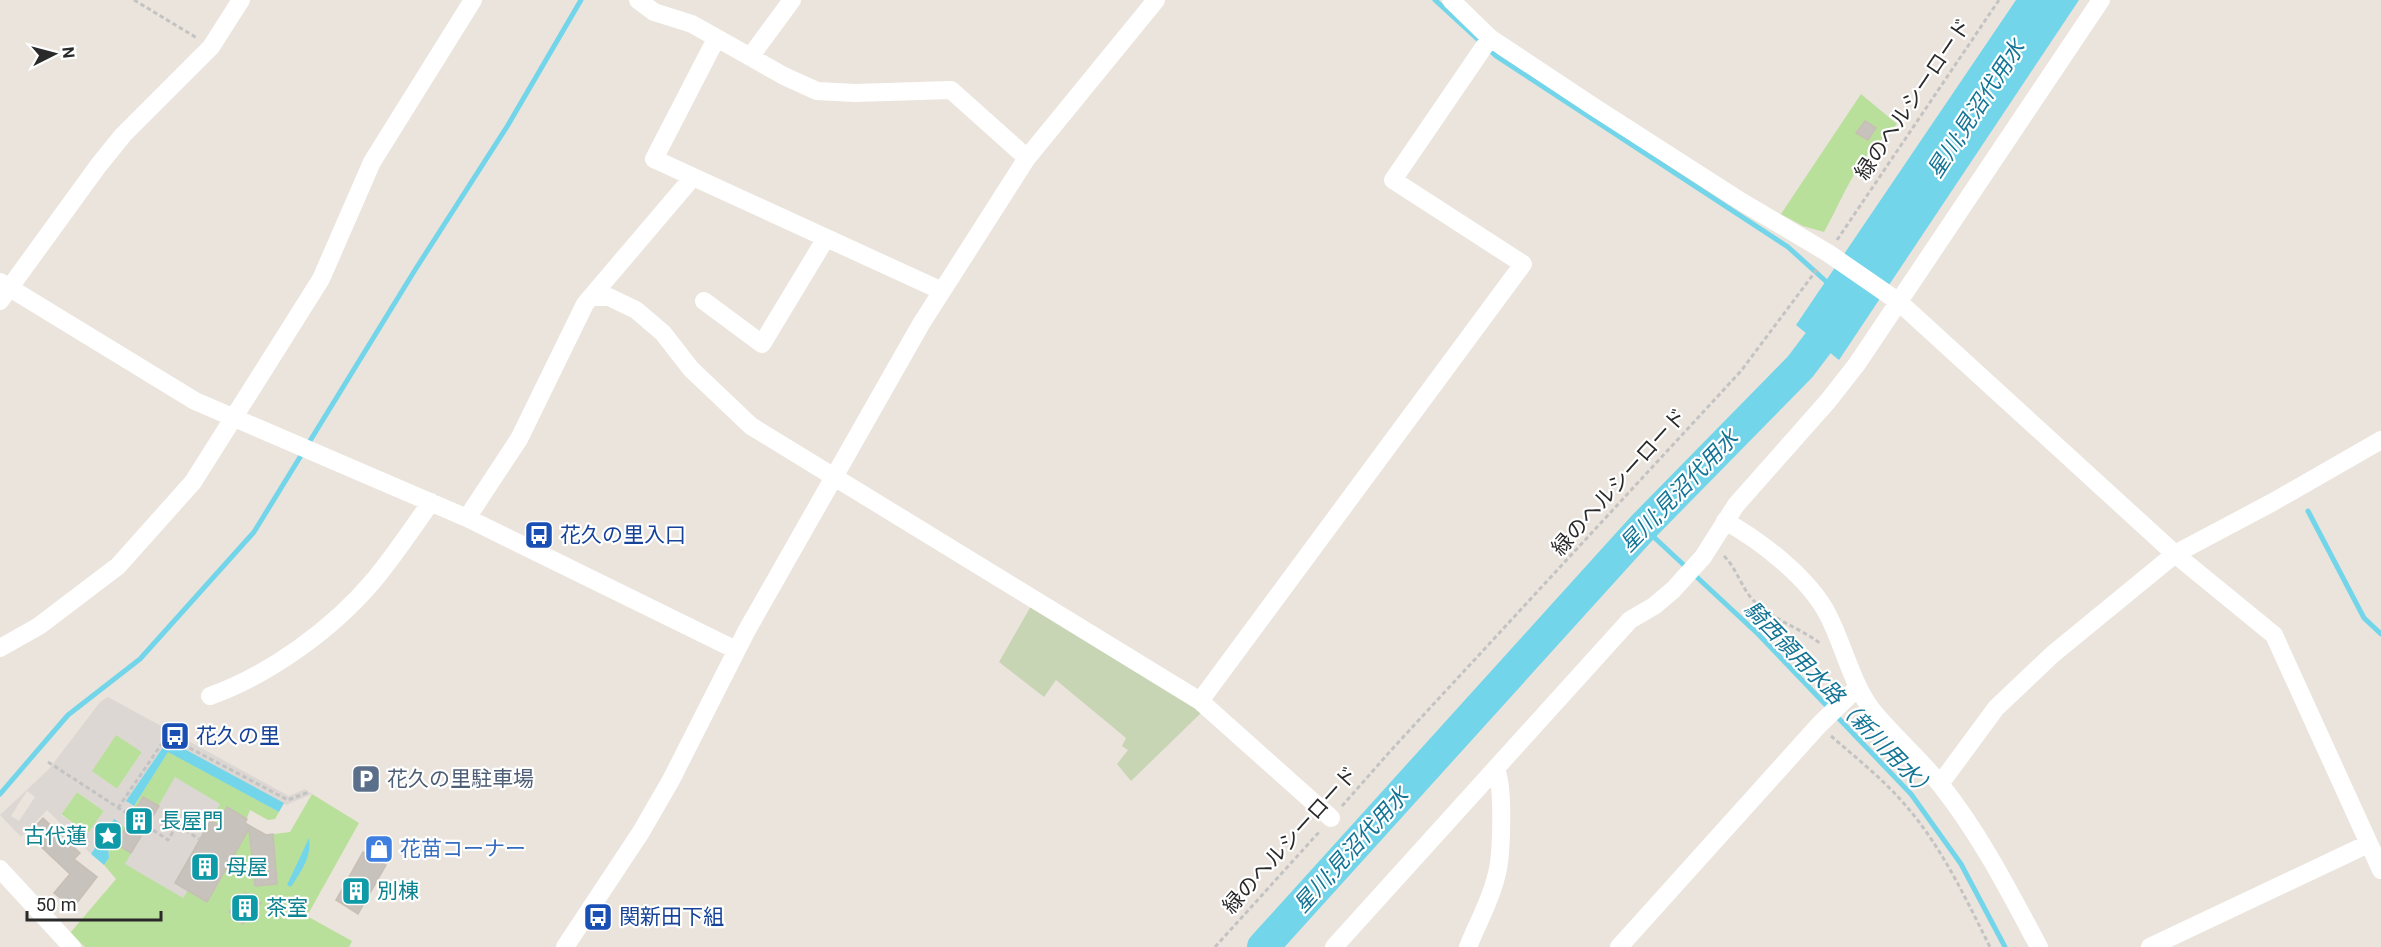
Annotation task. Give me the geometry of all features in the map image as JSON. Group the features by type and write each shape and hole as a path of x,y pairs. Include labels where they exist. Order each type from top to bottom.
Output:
{"street":[{"path":"241,0 211,47 123,135 3,290 195,401 467,518 736,650"},
{"path":"0,648 39,626 118,566 193,482 321,279 372,162 473,0"},
{"path":"638,0 654,12 692,24 716,39 817,91 855,93 951,90 1027,158"},
{"path":"750,57 792,0"},
{"path":"565,947 671,780 736,650 921,324 1027,158 1156,0"},
{"path":"1451,0 1490,38 1675,160 1832,256 1894,298 2175,554 2274,635 2381,870"},
{"path":"1334,947 1630,620 1654,606 1712,555 1725,521 1736,505 1828,401 1894,298 2101,0"},
{"path":"1200,700 1522,264 1393,180 1490,38"},
{"path":"716,39 654,159 942,291"},
{"path":"467,518 519,439 585,304 693,177"},
{"path":"704,301 762,344 826,238"},
{"path":"592,297 609,297 636,310 663,333 691,369 751,426 1200,700 1331,818"},
{"path":"1940,784 1996,708 2053,654 2175,554 2273,502 2381,440"},
{"path":"210,696 232,688 270,667 342,614 373,582 431,502"},
{"path":"1725,521 1772,554 1810,586 1828,614 1858,687 1872,709 1940,784 1995,866 2039,947"},
{"path":"1619,947 1824,724 1843,700 1858,687"},
{"path":"1468,947 1486,908 1497,875 1501,803 1499,777 1496,770"},
{"path":"2151,947 2368,844"},
{"path":"0,869 72,947"}],"path":[{"path":"134,0 211,47"},
{"name":"緑のヘルシーロード","path":"1215,947 1375,767 1740,371 1832,256 1998,0"},
{"path":"1712,555 1734,566 1746,591 1765,612 1811,637 1826,648"},
{"path":"1824,724 1899,798 1925,830 1958,882 1990,947"},
{"path":"118,808 167,736 288,800 309,792"},
{"path":"48,762 131,816"},
{"path":"147,826 168,840 177,825 200,839"}],"green space":[{"path":"1861,94 1897,124 1872,149 1859,167 1824,232 1803,226 1781,214"},
{"path":"1031,606 1202,712 1131,781 1117,764 1128,750 1122,746 1126,738 1056,680 1044,697 999,662"},
{"path":"116,734 142,752 117,789 91,771"},
{"path":"168,751 279,812 275,819 268,820 250,810 245,823 266,835 290,832 312,794 359,823 307,916 352,941 349,947 85,947 70,933 116,879 104,865 109,858 108,843 121,825 125,827 116,844 131,853 158,807 143,797 136,808 134,806"},
{"path":"77,792 104,811 88,834 61,814"}],"shaded area":[{"path":"108,697 289,796 305,789 312,794 286,805 168,740 126,801 136,808 125,827 113,820 91,854 47,810 21,837 0,815 49,769 100,702","holes":["116,735 142,752 117,789 92,771","27,791 35,797 19,821 11,816","77,792 104,811 88,833 61,815"]},
{"path":"175,777 220,804 175,882 188,890 183,898 125,864"}],"water":[{"path":"2016,0 2079,0 1839,360 1796,325"},
{"path":"168,740 284,803 279,812 168,752 134,806 126,801"},
{"path":"114,819 121,824 108,843 109,858 104,865 91,854"},
{"path":"309,838 307,858 291,887 287,885"}],"building":[{"path":"1865,121 1876,128 1868,140 1856,133"},
{"name":"長屋門","path":"143,797 159,806 131,853 116,844"},
{"name":"母屋","path":"227,807 247,819 245,823 266,835 273,834 277,884 255,886 249,829 207,902 175,883 211,820 217,824"},
{"path":"43,818 80,853 74,859 97,877 73,908 54,893 70,874 36,842 39,839 31,831"},
{"name":"別棟","path":"363,852 386,865 358,914 336,900"},
{"name":"茶室","path":"245,893 261,903 243,924 229,912"}],"waterway":[{"path":"0,794 68,715 140,659 254,532 415,270 508,125 581,0"},
{"path":"1435,0 1496,56 1788,247 1830,285"},
{"name":"星川;見沼代用水","path":"1263,947 1643,527 1800,367 1844,309"},
{"path":"2308,511 2364,618 2381,634"},
{"name":"騎西領用水路（新川用水）","path":"1643,527 1758,634 1911,794 1961,864 2005,947"}],"place":[{"name":"花久の里入口","path":"539,535"},
{"name":"花久の里","path":"175,736"},
{"name":"花久の里駐車場","path":"366,779"},
{"name":"長屋門","path":"139,821"},
{"name":"古代蓮","path":"108,836"},
{"name":"花苗コーナー","path":"379,849"},
{"name":"母屋","path":"205,867"},
{"name":"別棟","path":"356,891"},
{"name":"茶室","path":"245,908"},
{"name":"関新田下組","path":"598,917"}]}
